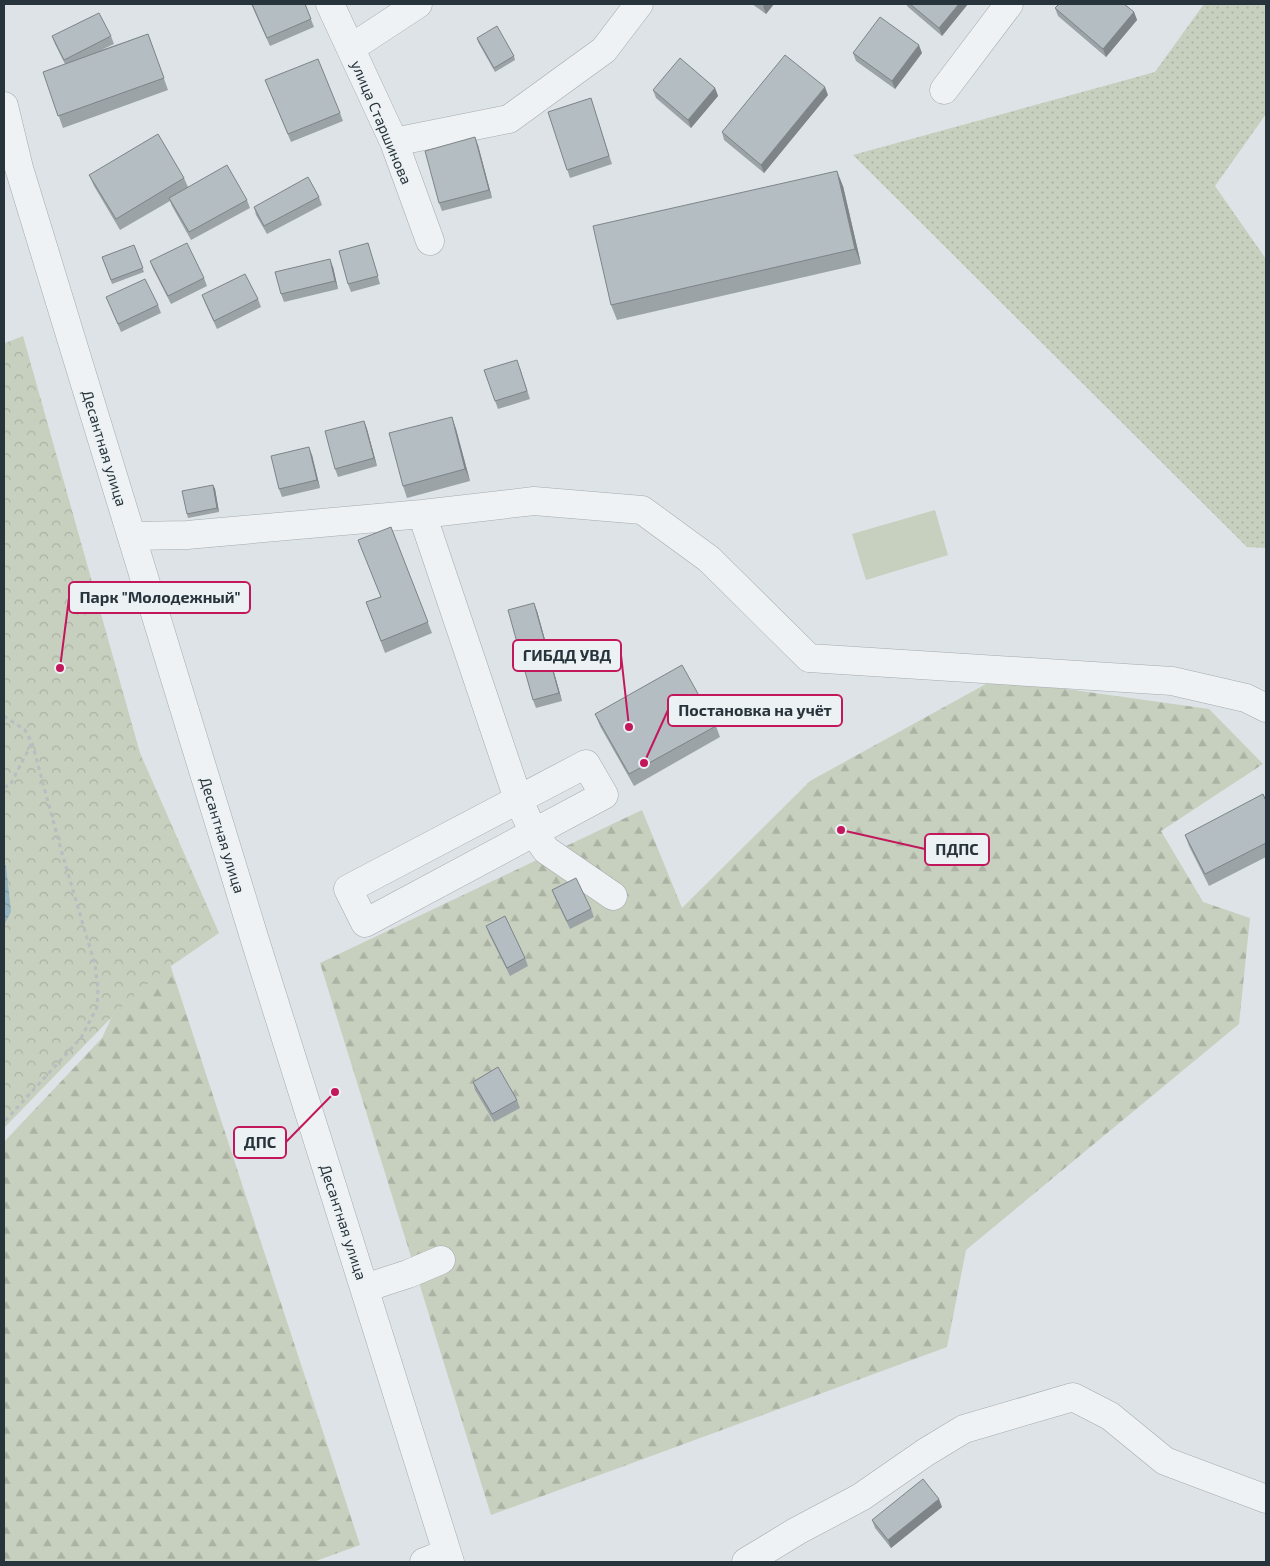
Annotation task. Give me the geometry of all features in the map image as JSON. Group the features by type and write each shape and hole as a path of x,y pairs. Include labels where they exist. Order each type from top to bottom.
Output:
{"street":[{"name":"улица Старшинова","path":"330,4 394,142 430,241"},
{"path":"351,48 418,4"},
{"path":"394,142 508,119 604,50 639,4"},
{"path":"944,90 1009,4"},
{"name":"Десантная улица","path":"4,106 20,168 254,937 365,1288 441,1559"},
{"path":"132,536 187,535 422,514 534,501 642,510 709,559 809,658 1172,681 1246,698 1266,708"},
{"path":"422,514 518,799 534,833 546,850 613,896"},
{"path":"586,764 604,795 534,833 364,923 348,889 586,764"},
{"path":"365,1288 408,1274 441,1260"},
{"path":"746,1562 861,1497 926,1452 964,1429 1073,1397 1110,1416 1165,1461 1266,1499"}],"path":[{"path":"4,716 25,730 32,743 62,853 96,965 98,990 97,1007 82,1038 4,1122"},
{"path":"4,787 10,785 32,743"}],"green space":[{"path":"1204,4 1266,4 1266,114 1215,186 1266,259 1266,548 1247,547 853,155 1155,72"},
{"path":"23,336 140,753 219,933 142,986 4,1128 4,339 5,343"},
{"path":"935,510 948,555 866,580 852,534"},
{"path":"995,679 1209,709 1263,764 1161,831 1203,902 1250,918 1239,1024 966,1250 947,1347 491,1515 320,963 642,810 682,908 810,781"},
{"path":"168,958 360,1545 313,1562 4,1562 4,1142 102,1038 115,1010"}],"water":[{"path":"4,864 6,866 11,912 4,925"}],"building":[{"path":"252,4 305,4 311,19 267,38"},
{"path":"910,4 959,4 939,28"},
{"path":"1059,4 1124,4 1134,12 1103,49 1055,8"},
{"path":"99,13 111,36 64,60 52,36"},
{"path":"880,17 919,45 892,81 853,53"},
{"path":"497,26 514,56 494,68 477,38"},
{"path":"148,34 164,78 58,116 43,72"},
{"path":"785,55 825,87 761,165 722,132"},
{"path":"680,58 715,88 688,120 653,90"},
{"path":"318,59 340,113 288,134 265,80"},
{"path":"591,98 609,156 567,170 548,112"},
{"path":"158,134 184,178 116,219 89,175"},
{"path":"475,137 489,190 439,203 425,151"},
{"path":"227,165 247,200 189,232 169,198"},
{"path":"837,171 855,249 611,305 593,226"},
{"path":"308,177 319,197 264,226 254,207"},
{"path":"187,243 204,278 168,296 150,261"},
{"path":"368,243 378,276 348,284 339,251"},
{"path":"134,245 143,268 111,280 102,257"},
{"path":"330,259 335,281 281,294 275,272"},
{"path":"245,274 258,299 214,321 202,295"},
{"path":"145,279 158,305 118,324 106,297"},
{"path":"517,360 527,391 495,401 484,370"},
{"path":"452,417 465,469 403,486 389,433"},
{"path":"364,421 374,458 335,469 325,431"},
{"path":"309,447 317,480 279,489 271,456"},
{"path":"213,485 217,508 187,514 182,491"},
{"path":"391,527 428,622 381,641 366,602 381,597 358,540"},
{"path":"534,603 559,693 533,700 508,610"},
{"path":"682,665 716,726 629,774 595,714"},
{"path":"1263,794 1266,801 1266,843 1205,874 1185,835"},
{"path":"576,878 591,909 567,921 552,890"},
{"path":"505,916 525,958 507,968 486,926"},
{"path":"498,1067 517,1100 492,1114 473,1082"},
{"path":"923,1479 939,1499 888,1540 872,1520"}],"place":[{"name":"Парк \"Молодежный\"","path":"60,668"},
{"name":"ГИБДД УВД","path":"629,727"},
{"name":"Постановка на учёт","path":"644,763"},
{"name":"ПДПС","path":"841,830"},
{"name":"ДПС","path":"335,1092"}]}
